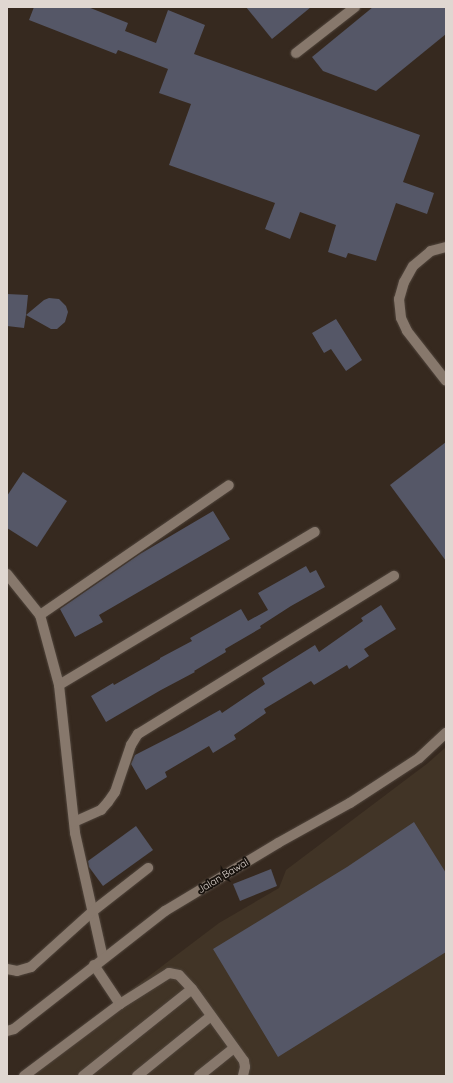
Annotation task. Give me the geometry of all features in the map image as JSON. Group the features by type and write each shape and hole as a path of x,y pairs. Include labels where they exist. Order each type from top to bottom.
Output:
{"street":[{"path":"296,53 355,7"},
{"path":"446,247 431,251 413,266 404,282 399,299 401,318 407,331 446,381"},
{"path":"40,615 229,485"},
{"path":"59,684 315,532"},
{"path":"7,574 40,615 59,684 74,822 103,958"},
{"path":"74,822 101,810 108,802 115,792 131,745 138,734 394,576"},
{"name":"Jalan Bawal","path":"7,1031 14,1029 165,911 382,783 419,758 446,733"},
{"path":"7,969 17,971 30,967 93,911 148,868"},
{"path":"94,966 120,1004"},
{"path":"24,1076 120,1004 169,973 179,975 192,989 244,1061 245,1067 243,1076"},
{"path":"83,1076 192,989"},
{"path":"137,1076 211,1016"},
{"path":"199,1076 234,1048"}],"shaded area":[{"path":"446,747 446,1076 17,1076 219,923 279,888 286,870 428,763"}],"building":[{"path":"34,7 88,7 128,23 125,31 156,43 168,10 205,25 194,54 420,135 403,182 434,193 427,214 396,203 376,261 348,253 346,258 328,252 336,225 300,212 290,239 265,229 275,203 169,165 191,104 159,93 168,69 118,50 116,54 29,20"},
{"path":"246,7 311,7 272,39"},
{"path":"373,7 446,7 446,34 376,91 323,71 312,57"},
{"path":"7,294 28,295 24,328 7,326"},
{"path":"49,298 59,299 66,306 68,312 65,322 57,329 51,329 26,315 44,300"},
{"path":"336,319 362,360 346,371 331,349 324,353 312,333"},
{"path":"446,442 446,561 390,485"},
{"path":"23,472 67,501 37,547 7,528 7,496"},
{"path":"213,511 230,539 99,615 103,622 75,637 60,609 140,554"},
{"path":"306,566 310,573 316,570 325,587 291,606 260,626 261,628 225,649 226,652 194,671 195,672 106,722 91,696 113,683 114,685 192,641 190,638 241,609 248,621 268,610 258,593"},
{"path":"381,605 396,629 364,649 369,656 349,669 347,665 314,685 311,681 264,709 266,713 234,735 236,739 213,753 209,746 165,772 167,777 146,790 131,764 135,755 220,710 222,713 265,684 262,678 315,645 319,652 363,621 361,618"},
{"path":"414,822 446,873 446,952 278,1057 213,949 347,867"},
{"path":"136,826 153,850 103,886 89,867 88,861"},
{"path":"271,869 277,886 240,901 233,884"}]}
